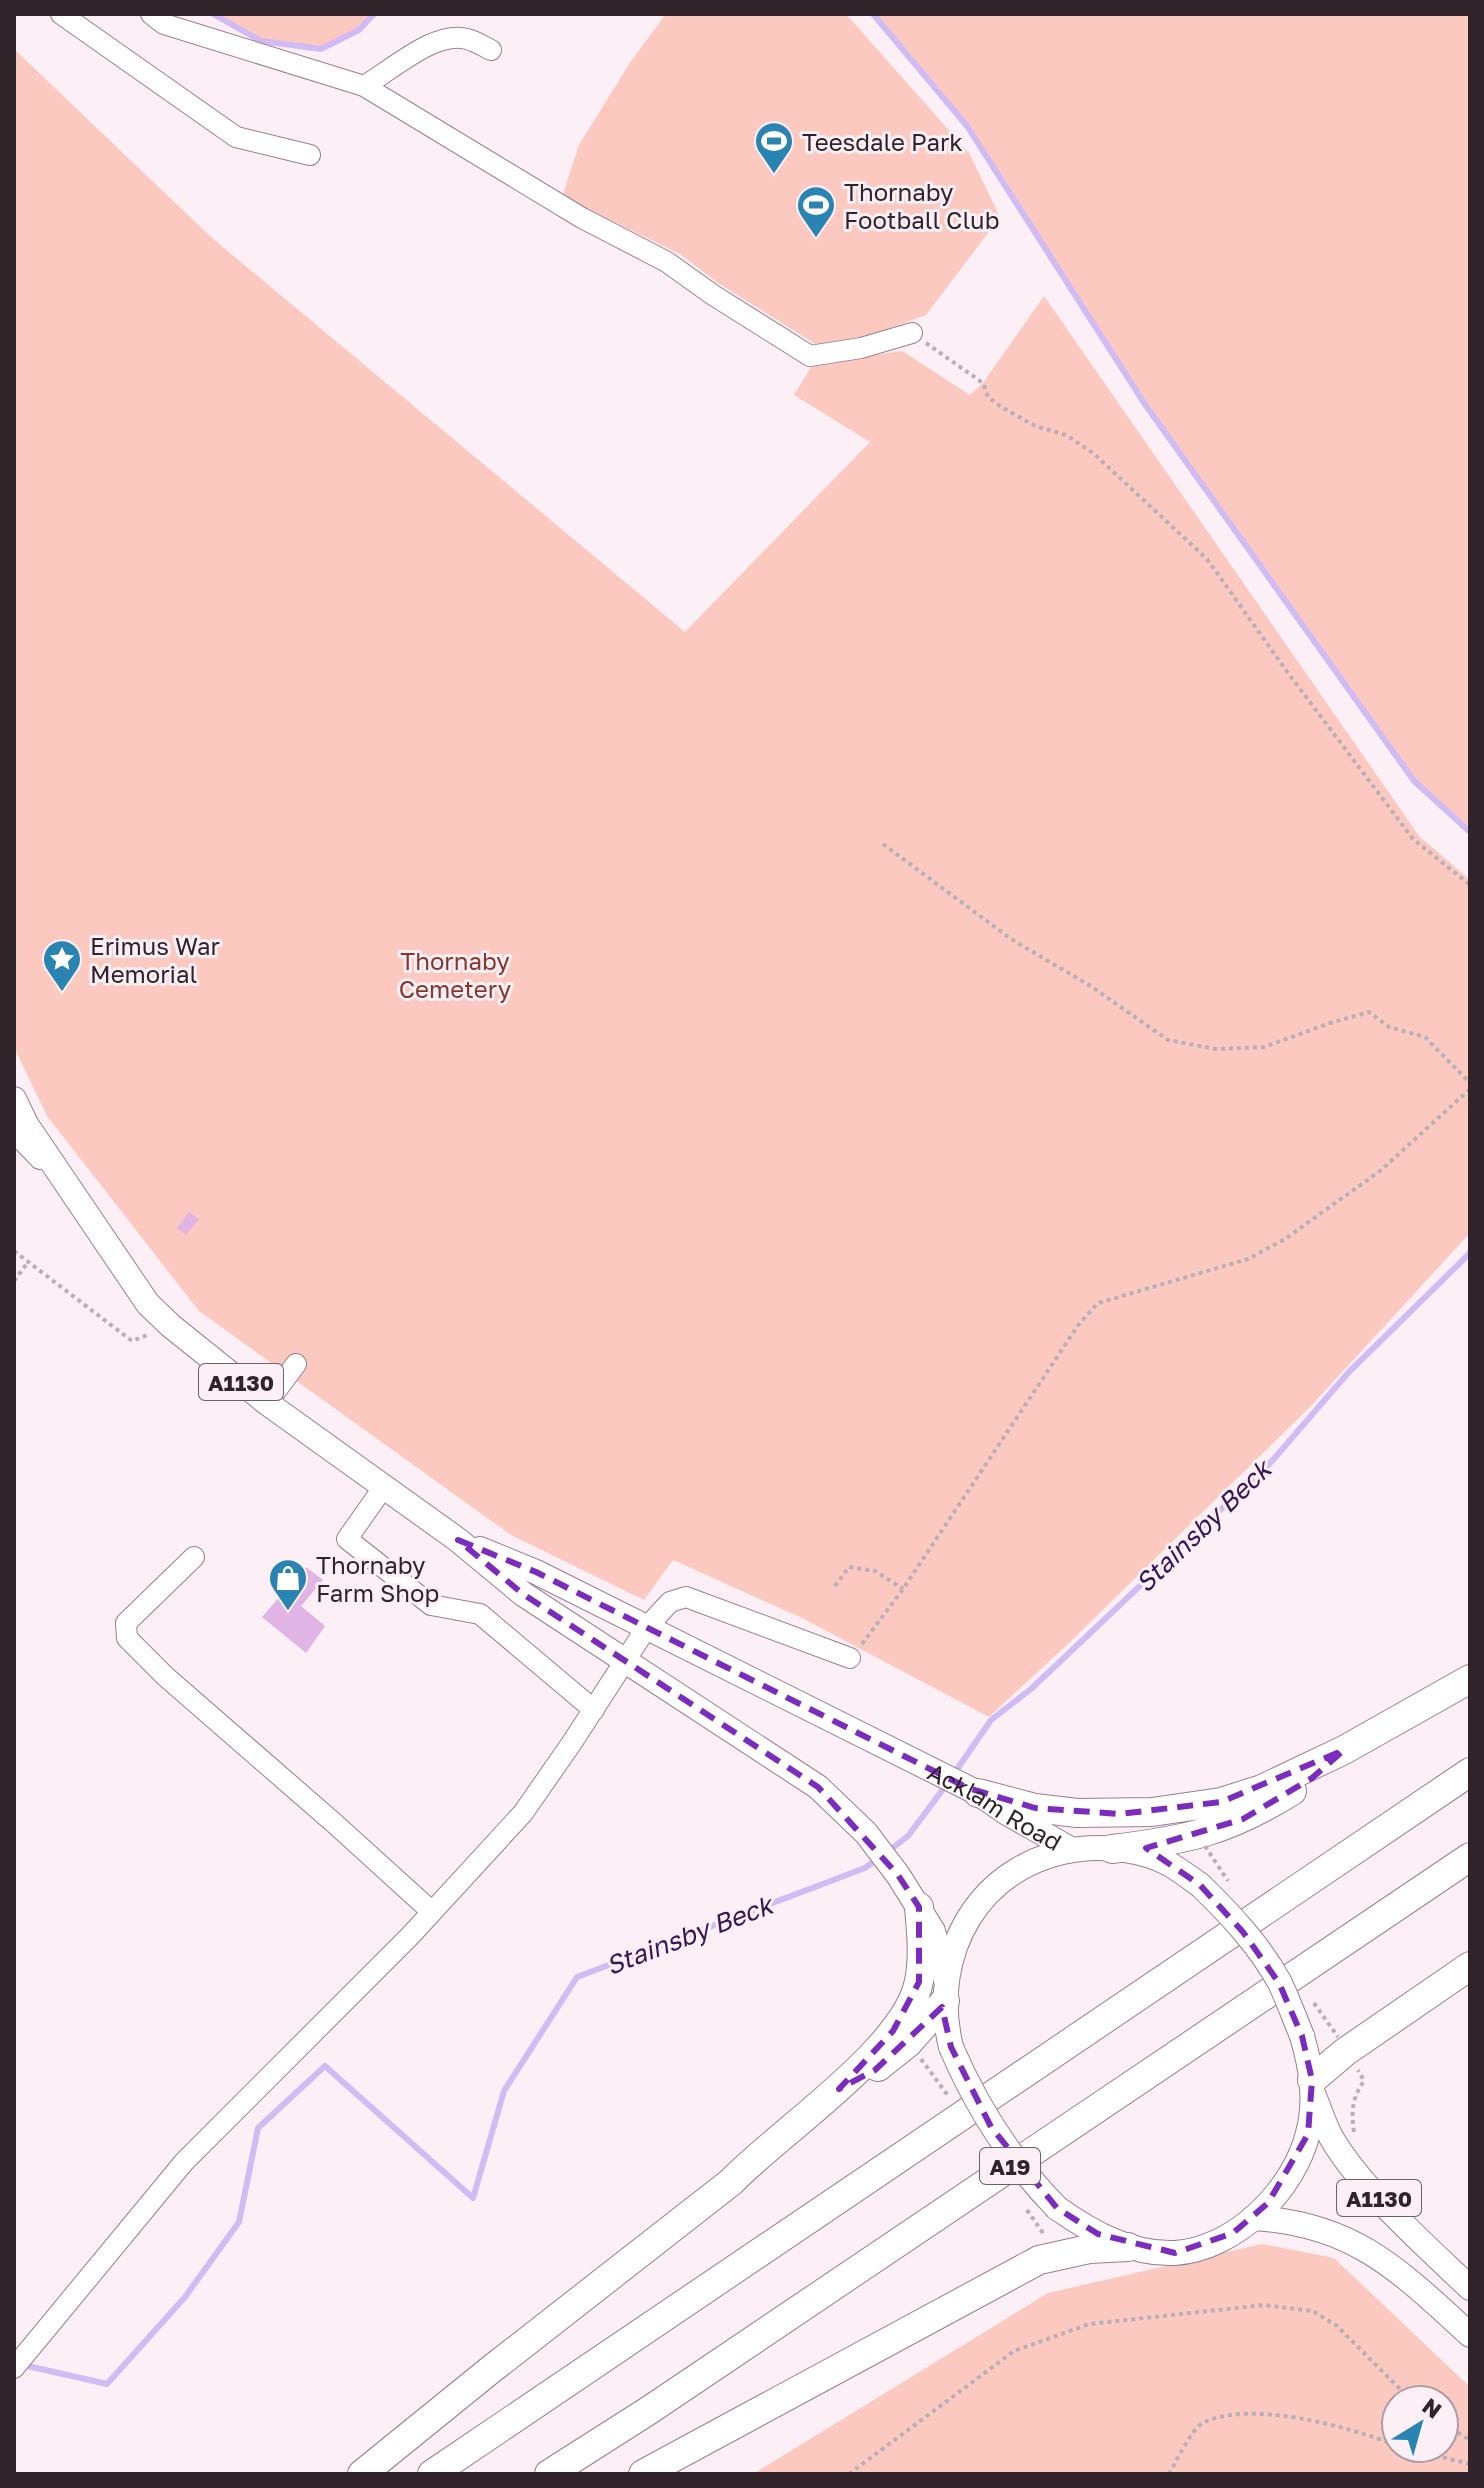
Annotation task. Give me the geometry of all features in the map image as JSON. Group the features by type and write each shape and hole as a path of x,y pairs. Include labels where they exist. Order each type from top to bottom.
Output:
{"highway":[{"path":"973,1791 1035,1808 1077,1813 1152,1812 1221,1802 1262,1789 1344,1750 1470,1679"},
{"path":"1112,1849 1173,1842 1243,1819 1312,1778 1344,1750"},
{"path":"432,2474 1470,1772"},
{"name":"A19","path":"549,2474 648,2411 1470,1857"},
{"path":"362,2474 731,2182 758,2154 839,2089 893,2031 912,2001 919,1982 922,1943 919,1907"},
{"path":"1312,2085 1342,2045 1470,1966"},
{"path":"839,2089 875,2070 908,2043 945,1990"},
{"path":"643,2474 1011,2274 1057,2254 1128,2247"}],"main road":[{"name":"A1130","path":"14,1099 26,1124 148,1304 171,1326 267,1403 458,1540 523,1594 818,1787 866,1833 919,1907 933,1931 945,1990"},
{"name":"A1130","path":"458,1540 536,1572 647,1627"},
{"name":"Acklam Road","path":"647,1627 973,1791 1072,1850"},
{"path":"1112,1849 1168,1864 1200,1885 1263,1956 1279,1983 1302,2036 1312,2085 1312,2110 1300,2155 1285,2181 1253,2218 1209,2245 1175,2253 1128,2247 1098,2234 1057,2208 1020,2167 991,2127 973,2097 951,2047 945,1990 955,1944 970,1915 993,1887 1010,1873 1039,1858 1072,1850 1112,1849"},
{"name":"A1130","path":"1312,2085 1329,2134 1343,2156 1367,2185 1470,2288"},
{"name":"A1130","path":"1253,2218 1306,2225 1336,2233 1364,2247 1418,2287 1470,2335"}],"street":[{"path":"61,14 236,137 310,155"},
{"path":"151,14 164,24 364,86 582,218 667,262 810,356 861,348 912,333"},
{"path":"364,86 427,43 464,38 491,50"},
{"path":"14,1132 66,1184"},
{"path":"267,1403 296,1364"},
{"path":"383,1488 347,1539 431,1605 480,1614 594,1710"},
{"path":"194,1557 126,1623 127,1638 165,1676 431,1911"},
{"path":"14,2368 184,2162 410,1936 523,1813 594,1710 624,1660 647,1627 670,1602 686,1597 850,1658"}],"path":[{"path":"912,333 983,383 988,397 1000,406 1035,426 1066,435 1093,453 1207,559 1413,839 1470,885"},
{"path":"850,1658 903,1589 1079,1324 1098,1303 1248,1259 1285,1239 1380,1171 1470,1086 1425,1037 1389,1027 1369,1012 1264,1047 1216,1049 1168,1040 1089,985 1011,939 883,844"},
{"path":"14,1251 132,1341 171,1326"},
{"path":"14,1281 28,1262"},
{"path":"835,1586 849,1567 875,1571 903,1589"},
{"path":"1342,2045 1364,2081 1355,2095 1352,2113 1355,2141"},
{"path":"1024,2205 1057,2254"},
{"path":"849,2474 1014,2351 1089,2324 1264,2305 1313,2311 1337,2326 1395,2384"},
{"path":"1169,2474 1200,2424 1235,2412 1274,2414 1380,2439"}],"highlighted area":[{"path":"458,1540 536,1572 968,1788 1035,1808 1120,1814 1221,1802 1344,1750 1312,1778 1243,1819 1146,1848 1200,1885 1243,1932 1279,1983 1302,2036 1312,2080 1308,2134 1268,2203 1233,2233 1175,2253 1098,2234 1057,2208 991,2127 951,2047 942,2007 875,2070 839,2089 893,2031 919,1982 919,1907 898,1875 818,1787 523,1594"}],"green space":[{"path":"213,14 374,14 359,30 321,49 261,41"},
{"name":"Teesdale Park","path":"666,14 846,14 969,153 1000,217 926,315 849,343 820,347 718,283 680,254 562,197 579,145 631,61"},
{"path":"873,14 1470,14 1470,832 1414,781 1144,403 967,126"},
{"name":"Thornaby Cemetery","path":"14,49 212,238 685,632 870,442 794,395 813,364 902,351 970,395 983,383 1044,296 1419,836 1470,880 1470,1233 1310,1407 989,1717 802,1618 673,1560 644,1600 511,1535 199,1311 47,1116 14,1047"},
{"path":"1262,2244 1334,2258 1470,2387 1470,2474 753,2474 1048,2293"}],"building":[{"path":"189,1212 199,1219 186,1235 177,1228"},
{"name":"Thornaby Farm Shop","path":"306,1567 323,1580 301,1606 325,1626 306,1653 262,1617"}],"waterway":[{"path":"213,14 261,41 321,49 359,30 374,14"},
{"path":"873,14 967,126 1144,403 1414,781 1470,832"},
{"name":"Stainsby Beck","path":"953,1775 991,1720 1031,1689 1272,1461 1348,1373 1470,1253"},
{"name":"Stainsby Beck","path":"886,1853 908,1836 947,1784"},
{"name":"Stainsby Beck","path":"23,2365 107,2384 185,2297 239,2222 258,2128 325,2066 473,2198 504,2091 577,1977 865,1868 877,1859"}],"place":[{"name":"Teesdale Park","path":"774,175"},
{"name":"Thornaby Football Club","path":"816,239"},
{"name":"Erimus War Memorial","path":"62,993"},
{"name":"Thornaby Farm Shop","path":"288,1612"}]}
